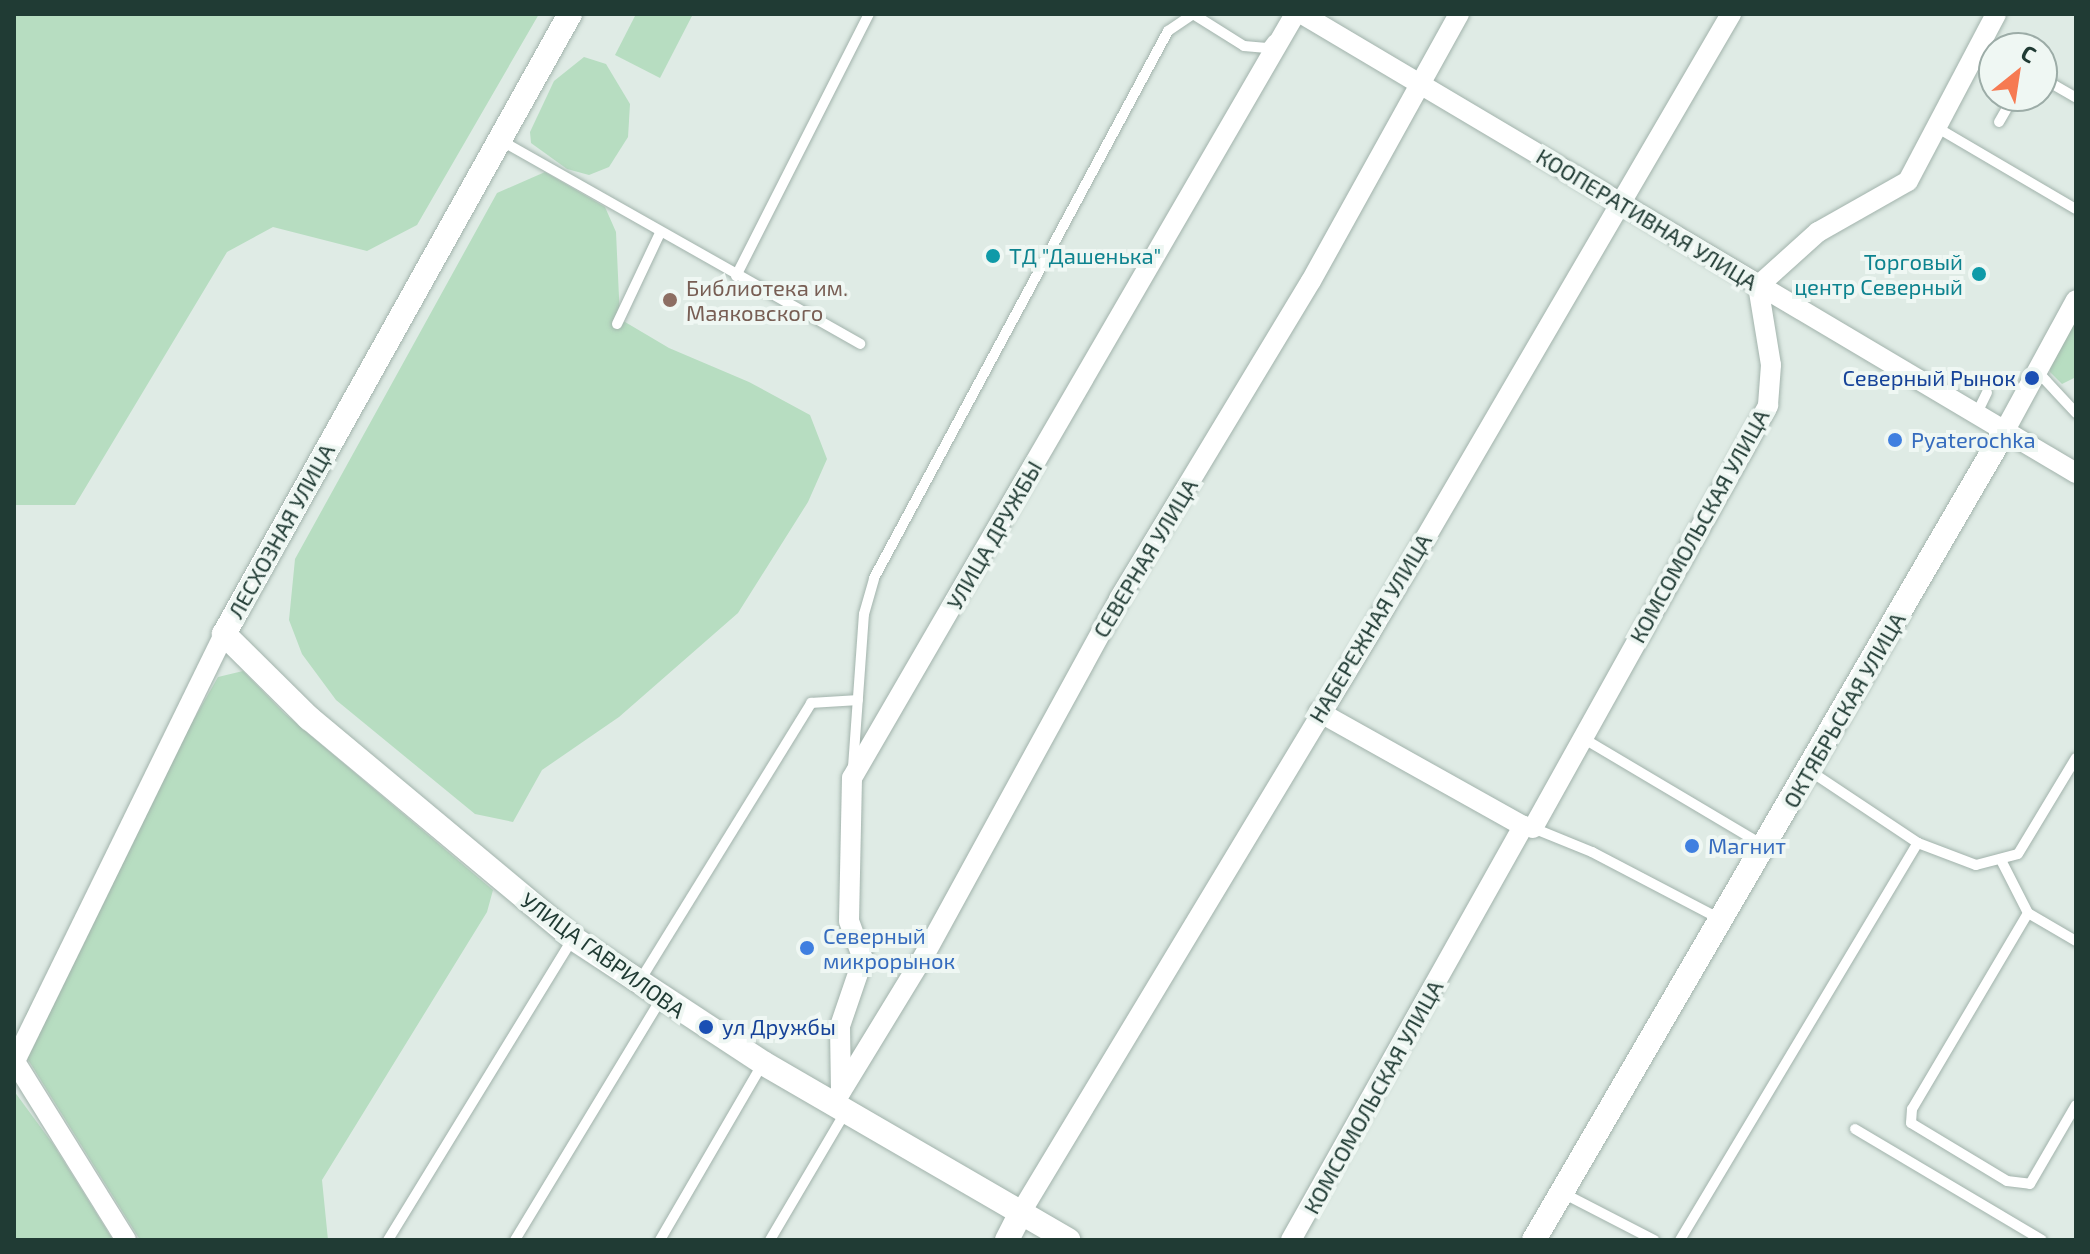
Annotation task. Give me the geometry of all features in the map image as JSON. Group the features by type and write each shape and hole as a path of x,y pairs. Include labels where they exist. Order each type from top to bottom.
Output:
{"street":[{"name":"ЛЕСХОЗНАЯ УЛИЦА","path":"126,1240 14,1060 224,634 570,14"},
{"name":"УЛИЦА ДРУЖБЫ","path":"841,1101 840,1026 863,959 849,921 852,778 1295,14"},
{"name":"КООПЕРАТИВНАЯ УЛИЦА","path":"1302,14 1419,81 1975,416 2076,473"},
{"name":"СЕВЕРНАЯ УЛИЦА","path":"841,1101 1112,613 1311,281 1419,81 1459,14"},
{"name":"НАБЕРЕЖНАЯ УЛИЦА","path":"1007,1240 1731,14"},
{"path":"1758,286 1818,232 1908,181 1996,14"},
{"name":"КОМСОМОЛЬСКАЯ УЛИЦА","path":"1291,1240 1768,405 1771,365 1758,286"},
{"name":"ОКТЯБРЬСКАЯ УЛИЦА","path":"1534,1240 1810,771 2076,300"},
{"name":"УЛИЦА ГАВРИЛОВА","path":"224,634 309,718 573,938 638,984 763,1063 841,1101 1068,1240"},
{"path":"1319,712 1528,827"}],"lane":[{"path":"736,276 869,14"},
{"path":"852,778 864,614 874,578 1168,31 1193,14 1244,46 1267,48 1295,14"},
{"path":"2058,87 2076,98"},
{"path":"1999,122 2005,112"},
{"path":"1936,127 2076,209"},
{"path":"500,140 860,344"},
{"path":"617,324 660,233"},
{"path":"2036,370 2076,413"},
{"path":"1975,416 1987,392"},
{"path":"638,984 811,703 858,700"},
{"path":"1581,737 1764,846"},
{"path":"1810,771 1918,843 1962,863 2002,862 2018,854 2076,758"},
{"path":"1528,827 1720,920"},
{"path":"1680,1240 1918,843"},
{"path":"2002,862 2028,913 2076,941"},
{"path":"2028,913 1912,1109 1911,1123 2007,1181 2030,1184 2076,1105"},
{"path":"388,1240 573,938"},
{"path":"515,1240 661,999"},
{"path":"660,1240 763,1063"},
{"path":"770,1240 841,1101"},
{"path":"1855,1129 2042,1240"},
{"path":"1561,1192 1654,1240"}],"green space":[{"path":"14,14 539,14 417,225 367,251 273,227 227,252 75,505 14,505"},
{"path":"636,14 693,14 660,78 615,55"},
{"path":"584,57 606,64 630,104 628,137 609,167 589,175 567,169 531,143 530,132 554,81"},
{"path":"545,172 605,207 616,232 620,319 669,348 749,382 810,415 827,459 808,502 738,613 619,717 542,770 513,822 475,814 336,700 302,654 289,620 295,559 497,193"},
{"path":"2076,314 2076,377 2062,384 2050,372 2049,360"},
{"path":"243,671 284,713 493,890 487,912 322,1180 328,1240 140,1240 27,1058 26,1014 218,677"},
{"path":"14,1091 53,1144 113,1240 14,1240"}],"place":[{"name":"ТД \"Дашенька\"","path":"993,256"},
{"name":"Торговый центр Северный","path":"1979,274"},
{"name":"Библиотека им. Маяковского","path":"670,300"},
{"name":"Северный Рынок","path":"2032,378"},
{"name":"Pyaterochka","path":"1895,440"},
{"name":"Магнит","path":"1692,846"},
{"name":"Северный микрорынок","path":"807,948"},
{"name":"ул Дружбы","path":"706,1027"}]}
